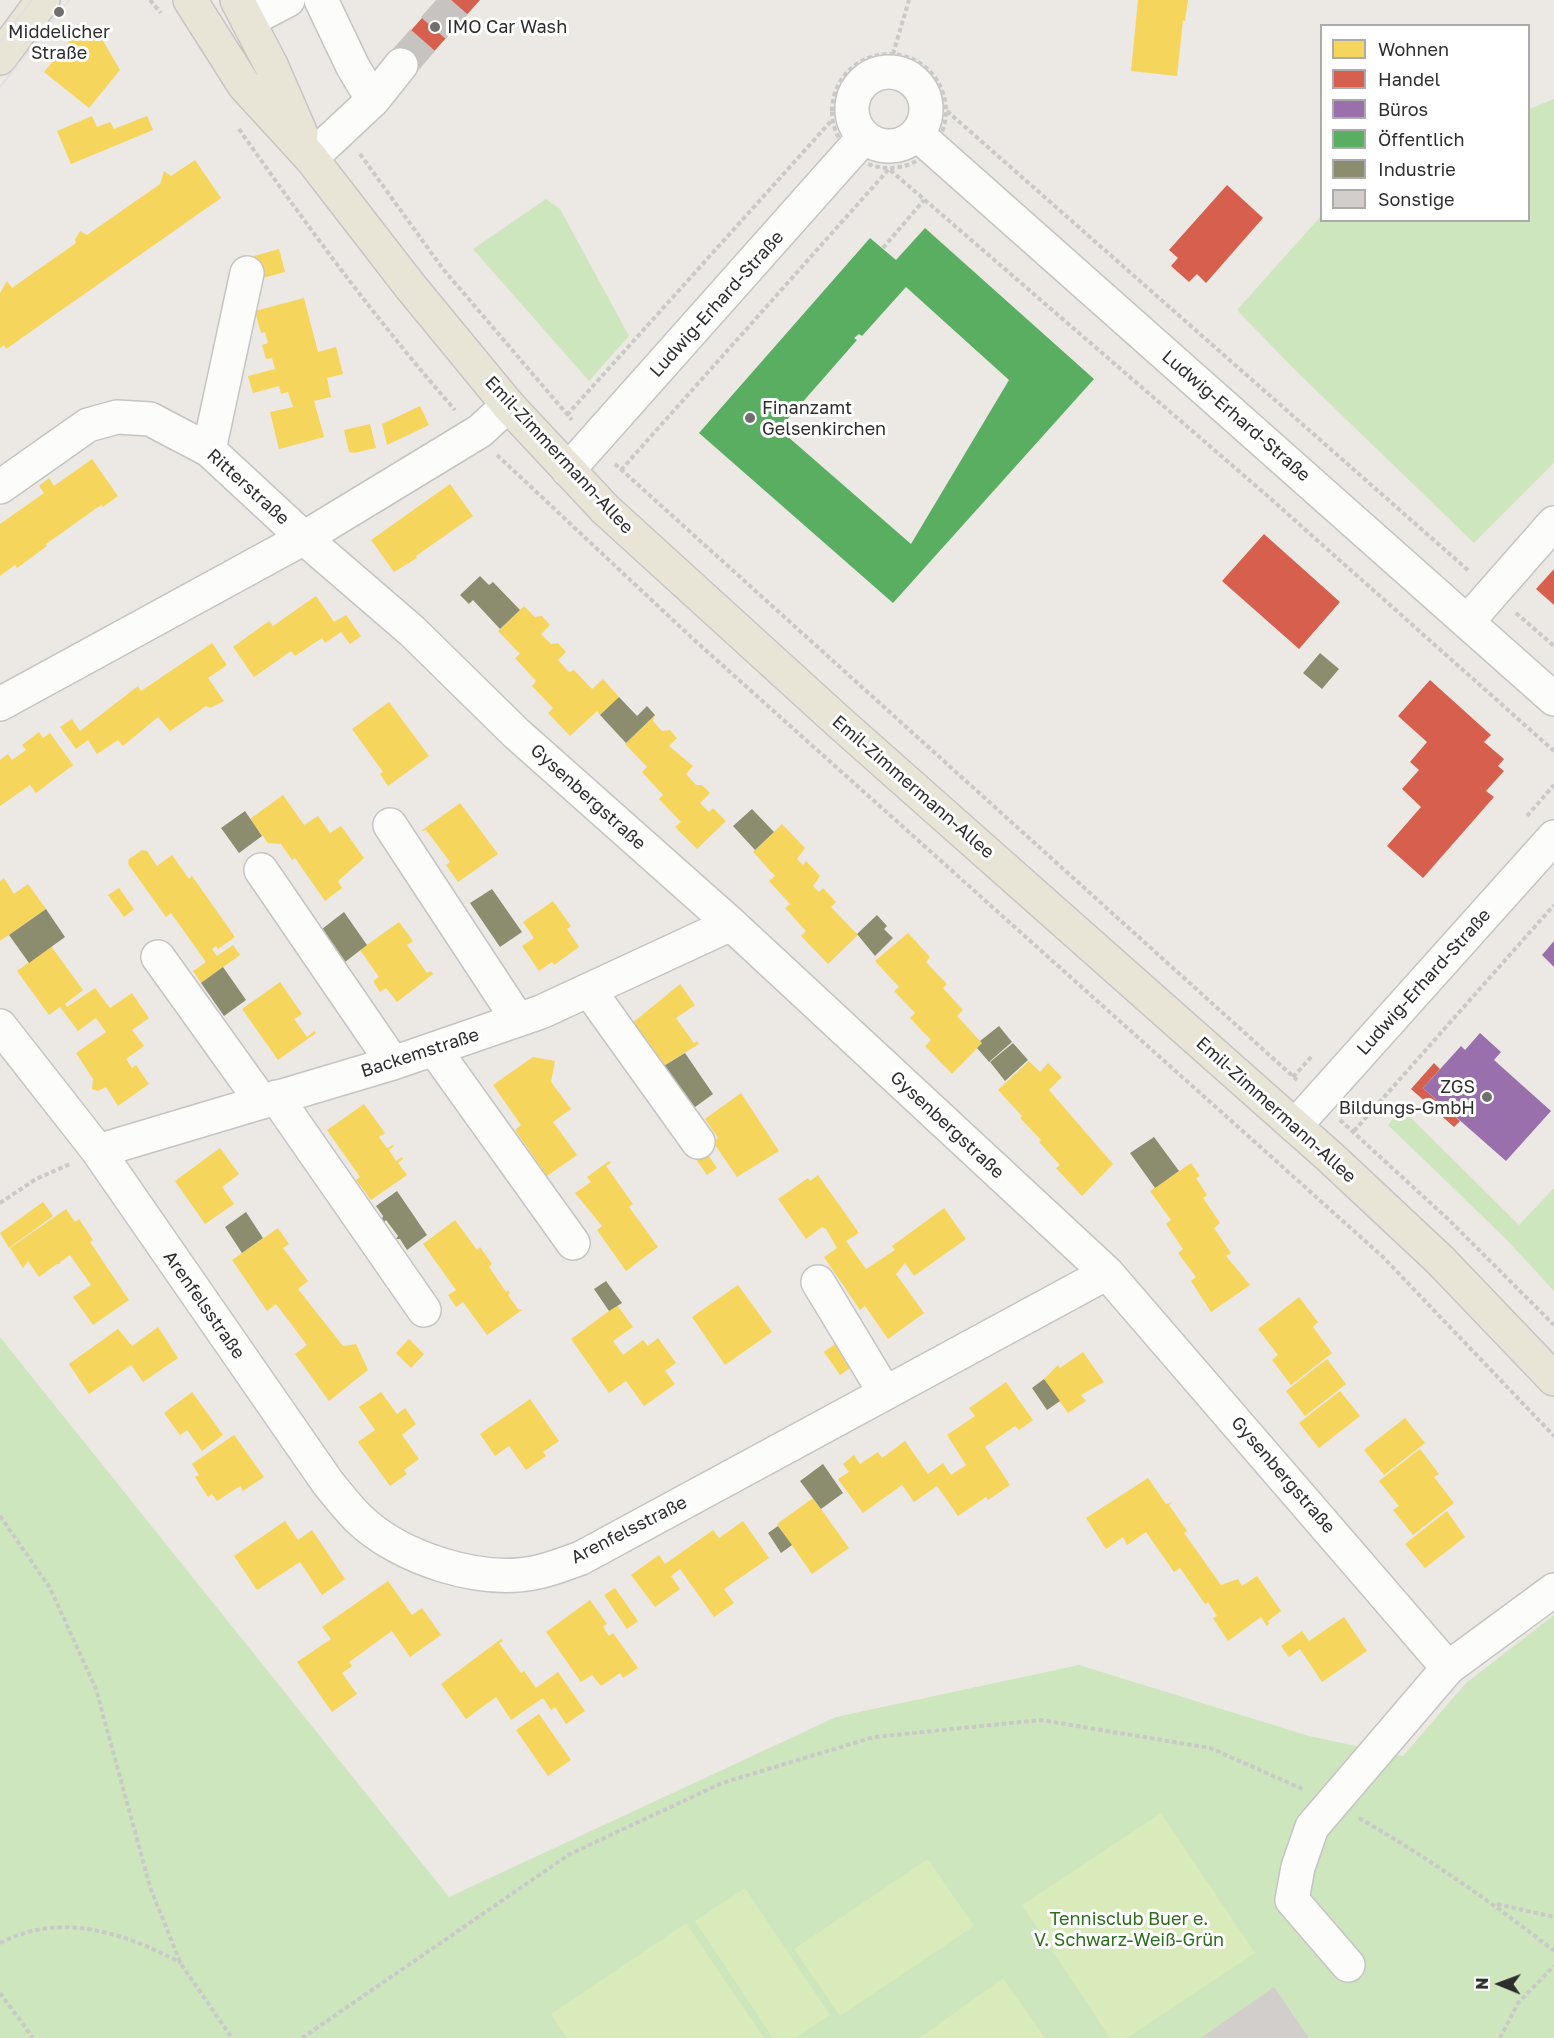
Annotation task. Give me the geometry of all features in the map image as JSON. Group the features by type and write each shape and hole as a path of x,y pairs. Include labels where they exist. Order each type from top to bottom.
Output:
{"main road":[{"path":"0,58 43,0"},
{"name":"Emil-Zimmermann-Allee","path":"190,0 244,85 311,158 410,286 508,405 605,509 838,722 1295,1126 1440,1260 1554,1379"},
{"name":"Emil-Zimmermann-Allee","path":"243,10 271,65 311,158"}],"street":[{"path":"243,10 288,0"},
{"path":"321,0 353,67 373,100"},
{"path":"311,158 373,100 401,65"},
{"path":"880,73 903,75 921,90 926,112 925,141 891,147 857,146 851,106 860,84 880,73"},
{"name":"Ludwig-Erhard-Straße","path":"925,141 1554,699"},
{"name":"Ludwig-Erhard-Straße","path":"568,470 857,146"},
{"path":"209,450 247,273"},
{"name":"Ritterstraße","path":"0,704 304,538 480,431 508,405"},
{"name":"Ritterstraße","path":"0,487 88,425 117,417 150,419 209,450 304,538"},
{"path":"1467,622 1554,523"},
{"name":"Gysenbergstraße","path":"304,538 412,631 516,733 731,924 1107,1273 1448,1668"},
{"path":"390,825 518,1020"},
{"name":"Ludwig-Erhard-Straße","path":"1295,1126 1554,837"},
{"path":"261,870 393,1063"},
{"name":"Backemstraße","path":"98,1151 393,1063 518,1020 589,990 731,924"},
{"path":"158,957 269,1100 424,1310"},
{"path":"589,990 698,1142"},
{"name":"Arenfelsstraße","path":"0,1026 98,1151 328,1483 359,1519 405,1550 445,1567 491,1575 537,1573 581,1558 1107,1273"},
{"path":"434,1049 573,1243"},
{"path":"818,1282 885,1393"},
{"path":"1348,1965 1292,1900 1298,1867 1311,1827 1448,1668 1554,1590"}],"path":[{"path":"893,54 909,0"},
{"path":"893,54 914,59 931,72 943,90 947,111 943,131 925,141 913,164 889,169 868,166 857,146 838,139 832,120 832,103 837,87 846,72 876,55 893,54"},
{"path":"947,111 1554,646"},
{"path":"567,415 832,120"},
{"path":"342,129 443,268 567,415 621,470 1318,1101 1354,1131 1554,905"},
{"path":"889,169 1263,492 1554,751"},
{"path":"621,470 889,169"},
{"path":"883,248 924,200"},
{"path":"0,1203 36,1179 98,1151"},
{"path":"0,1516 50,1588 96,1689 150,1887 182,1964 231,2038"},
{"path":"302,2038 570,1854 722,1784 874,1737 1041,1720 1210,1748 1331,1802 1406,1845 1493,1903 1554,1951"},
{"path":"1493,1903 1530,1914 1554,1917"},
{"path":"0,1943 19,1933 56,1927 100,1929 144,1943 182,1964"},
{"path":"1500,2038 1518,2003 1554,1966"},
{"path":"0,1993 33,2038"}],"green space":[{"path":"1554,99 1554,463 1474,543 1293,368 1237,310 1320,217 1320,222 1530,222 1530,109"},
{"path":"546,199 560,209 629,336 589,381 473,249"},
{"path":"1401,1108 1519,1225 1554,1188 1554,1291 1506,1239 1388,1125"},
{"name":"Tennisclub Buer e. V. Schwarz-Weiß-Grün","path":"0,1337 449,1897 836,1717 1079,1665 1309,1736 1403,1756 1466,1683 1554,1615 1554,2038 0,2038"},
{"name":"Tennisclub Buer e. V. Schwarz-Weiß-Grün","path":"1161,1813 1255,1953 1127,2038 1110,2038 1022,1905"},
{"path":"928,1859 974,1926 840,2016 794,1949"},
{"path":"745,1888 830,2015 796,2038 773,2038 695,1921"},
{"path":"686,1923 764,2038 567,2038 551,2014"},
{"path":"1003,1978 1045,2038 919,2038"}],"building: Wohnen":[{"path":"1138,0 1188,0 1185,21 1183,20 1177,76 1131,71"},
{"path":"81,27 95,27 120,70 89,108 44,72"},
{"path":"92,116 97,127 110,122 114,129 147,116 153,130 71,164 57,131"},
{"path":"195,160 221,198 6,349 4,345 0,348 0,293 7,281 12,288 76,243 75,240 80,231 87,235 160,184 164,171 171,176"},
{"path":"279,249 285,272 259,279 254,256"},
{"path":"304,298 318,352 336,347 343,374 327,378 331,397 314,401 324,437 279,449 270,412 293,407 288,392 281,394 279,386 253,393 248,376 275,369 272,358 266,359 262,345 268,343 265,332 261,333 255,311"},
{"path":"420,406 429,425 387,445 382,424"},
{"path":"370,424 376,448 349,452 344,430"},
{"path":"92,459 118,496 103,507 101,505 46,544 47,546 17,568 15,565 0,576 0,524 44,493 39,486 49,478 54,486"},
{"path":"450,484 473,516 416,556 417,558 394,572 371,540"},
{"path":"316,596 334,622 346,615 361,636 350,644 341,632 325,643 322,638 295,656 291,651 254,677 233,647 269,621 273,626"},
{"path":"524,606 535,617 542,616 550,625 541,634 551,644 558,643 566,652 558,660 569,672 574,670 592,689 603,679 619,697 600,715 597,711 570,736 548,713 553,708 532,686 536,681 515,658 520,654 498,631"},
{"path":"212,643 227,665 208,678 224,701 210,708 206,706 170,731 158,717 123,746 118,740 97,754 88,740 76,749 60,727 72,719 80,731 138,686 141,691"},
{"path":"389,702 429,756 388,786 380,774 383,772 352,729"},
{"path":"655,715 653,721 662,731 670,730 677,738 669,746 693,766 686,774 696,785 702,785 710,793 700,803 709,812 713,808 726,821 697,849 675,827 681,822 659,799 663,795 642,772 647,767 625,744"},
{"path":"39,732 43,738 50,733 73,765 36,793 30,785 0,806 0,760 8,754 12,760 26,750 22,745"},
{"path":"283,795 304,825 318,816 330,833 341,826 364,858 338,881 342,888 325,901 295,858 292,860 281,844 268,843 250,819"},
{"path":"460,803 498,854 458,882 446,865 450,862 426,830 421,831"},
{"path":"782,824 805,848 797,859 803,865 806,861 820,876 813,886 819,892 823,888 836,902 831,907 858,935 828,964 801,936 806,931 785,908 790,904 769,881 775,876 753,852"},
{"path":"142,850 147,851 157,866 172,855 189,879 192,876 235,937 218,949 216,946 212,949 217,956 233,945 240,955 201,983 193,971 206,962 171,913 166,917 128,864 129,859"},
{"path":"4,878 14,894 28,884 46,909 0,941 0,881"},
{"path":"119,888 134,909 124,917 108,895"},
{"path":"553,901 571,926 567,929 579,947 554,965 552,962 539,971 522,946 534,938 523,922"},
{"path":"399,922 413,941 407,945 427,973 431,971 433,974 397,1002 386,988 380,992 373,981 379,977 360,950"},
{"path":"908,933 930,957 926,962 947,984 943,988 963,1010 957,1016 982,1043 952,1074 925,1046 931,1040 910,1018 915,1013 894,991 899,987 875,961"},
{"path":"51,946 83,990 65,1004 67,1007 95,988 110,1008 132,993 149,1018 132,1030 144,1046 126,1059 132,1068 136,1065 149,1084 118,1106 106,1087 98,1091 92,1089 93,1079 76,1053 106,1032 96,1018 78,1031 60,1007 49,1015 17,971"},
{"path":"280,982 302,1014 294,1019 307,1037 314,1031 316,1033 278,1060 242,1009"},
{"path":"680,984 695,1005 676,1018 694,1043 697,1041 699,1044 660,1068 630,1025"},
{"path":"533,1057 555,1061 551,1082 571,1109 553,1122 577,1155 547,1176 515,1130 521,1125 493,1085"},
{"path":"1029,1061 1040,1072 1048,1063 1062,1077 1049,1090 1113,1164 1082,1196 1056,1168 1060,1165 1020,1118 1022,1116 998,1090"},
{"path":"741,1093 779,1151 737,1177 713,1142 718,1138 705,1119"},
{"path":"364,1104 385,1133 379,1137 387,1148 394,1146 389,1150 396,1161 402,1157 403,1159 398,1163 407,1175 371,1200 356,1180 360,1177 327,1130"},
{"path":"220,1148 239,1174 222,1187 234,1204 205,1224 175,1181"},
{"path":"703,1148 717,1168 707,1175 693,1155"},
{"path":"609,1161 611,1163 606,1166 633,1204 629,1207 658,1247 626,1271 597,1230 602,1226 575,1193 591,1182 587,1177"},
{"path":"1191,1163 1200,1176 1196,1178 1207,1195 1203,1198 1220,1223 1214,1228 1231,1253 1226,1256 1250,1285 1211,1312 1191,1281 1196,1277 1178,1253 1183,1249 1166,1224 1171,1220 1150,1191"},
{"path":"818,1175 859,1233 846,1241 866,1269 895,1250 892,1246 944,1208 966,1239 914,1276 905,1263 896,1274 924,1313 888,1339 865,1306 860,1310 824,1257 837,1248 826,1229 822,1227 806,1239 778,1199 808,1178 810,1181"},
{"path":"43,1202 53,1216 9,1248 0,1233"},
{"path":"66,1209 75,1222 79,1219 93,1240 90,1242 129,1300 93,1325 73,1297 91,1285 70,1255 59,1263 61,1264 57,1264 39,1277 28,1261 23,1268 10,1248"},
{"path":"455,1220 477,1250 480,1247 492,1264 489,1267 506,1292 508,1290 510,1293 508,1295 518,1309 522,1310 487,1335 463,1302 456,1307 448,1295 456,1290 423,1244"},
{"path":"278,1228 289,1244 283,1248 308,1281 298,1289 343,1346 356,1344 368,1370 329,1401 295,1354 307,1345 276,1304 267,1311 232,1260"},
{"path":"738,1285 772,1332 725,1365 692,1317"},
{"path":"1299,1297 1318,1322 1313,1327 1332,1353 1291,1385 1272,1360 1278,1355 1258,1329"},
{"path":"617,1305 633,1327 613,1341 623,1355 643,1340 648,1346 658,1338 676,1363 665,1371 675,1384 644,1406 626,1381 609,1393 571,1339"},
{"path":"158,1327 178,1358 143,1382 131,1365 89,1394 69,1364 118,1329 132,1346"},
{"path":"845,1337 861,1360 840,1375 824,1352"},
{"path":"409,1339 424,1354 411,1368 396,1353"},
{"path":"1083,1352 1104,1382 1081,1395 1086,1401 1068,1413 1044,1379 1058,1365 1060,1368"},
{"path":"1327,1359 1346,1384 1305,1416 1286,1391"},
{"path":"1006,1382 1033,1420 1019,1430 1015,1426 985,1447 1010,1485 988,1500 986,1497 958,1516 937,1486 914,1502 902,1485 863,1513 838,1479 849,1472 843,1464 854,1455 860,1464 878,1452 882,1458 905,1441 928,1474 943,1463 951,1475 966,1465 947,1435 975,1416 969,1408"},
{"path":"1340,1391 1360,1416 1319,1448 1299,1423"},
{"path":"192,1392 223,1435 202,1451 187,1430 180,1435 164,1413"},
{"path":"381,1392 397,1414 405,1408 416,1424 402,1435 419,1459 404,1470 407,1474 390,1486 358,1442 375,1430 359,1407"},
{"path":"530,1399 559,1441 543,1452 546,1456 526,1470 509,1446 495,1456 480,1434"},
{"path":"1405,1418 1425,1443 1384,1475 1364,1450"},
{"path":"234,1435 264,1477 243,1491 240,1486 217,1501 212,1494 208,1497 195,1477 199,1475 192,1464"},
{"path":"1420,1449 1439,1474 1434,1477 1454,1503 1413,1535 1393,1510 1399,1506 1379,1481"},
{"path":"1148,1478 1166,1504 1173,1502 1169,1505 1187,1531 1184,1533 1221,1585 1238,1579 1242,1586 1257,1576 1281,1611 1268,1621 1267,1626 1261,1617 1228,1641 1213,1618 1217,1616 1208,1602 1205,1604 1180,1568 1174,1572 1146,1532 1127,1545 1123,1537 1106,1549 1086,1518"},
{"path":"813,1498 849,1548 812,1574 777,1524"},
{"path":"1447,1511 1465,1537 1425,1568 1405,1544"},
{"path":"285,1521 298,1540 312,1530 345,1579 322,1595 300,1562 257,1590 234,1556"},
{"path":"743,1521 769,1558 724,1589 734,1603 714,1617 680,1569 671,1576 680,1589 655,1607 631,1575 659,1555 665,1564 713,1530 719,1538"},
{"path":"388,1581 412,1615 422,1608 441,1635 410,1657 392,1631 349,1662 352,1666 342,1673 357,1694 332,1712 297,1662 331,1639 322,1627"},
{"path":"615,1588 638,1621 627,1629 604,1595"},
{"path":"590,1600 607,1624 603,1627 609,1636 613,1633 638,1668 623,1678 620,1673 601,1686 592,1675 581,1682 546,1632"},
{"path":"1344,1617 1367,1651 1322,1682 1300,1649 1289,1657 1281,1646 1302,1631 1309,1641"},
{"path":"501,1639 503,1641 499,1643 521,1673 524,1671 536,1688 558,1672 585,1711 566,1724 555,1707 551,1710 543,1698 511,1720 496,1697 466,1719 441,1684"},
{"path":"539,1714 571,1760 548,1776 516,1730"}],"building: Handel":[{"name":"IMO Car Wash","path":"438,0 480,0 413,75 389,55"},
{"path":"1227,185 1263,218 1206,283 1197,274 1189,282 1171,266 1178,258 1169,250"},
{"path":"1264,534 1340,602 1299,649 1222,581"},
{"path":"1554,569 1554,605 1536,589"},
{"path":"1430,680 1491,735 1484,742 1504,759 1498,766 1504,771 1486,791 1494,797 1423,878 1387,846 1421,807 1402,789 1419,770 1410,762 1427,742 1398,716"},
{"path":"1434,1063 1440,1069 1423,1088 1460,1121 1454,1127 1411,1089"}],"building: Büros":[{"path":"1554,941 1554,967 1542,955"},
{"path":"1480,1033 1501,1052 1494,1060 1551,1111 1506,1161 1423,1088 1461,1046 1465,1050"}],"building: Öffentlich":[{"name":"Finanzamt Gelsenkirchen","path":"925,228 1094,379 893,603 699,433 870,238 896,260","holes":["906,287 1009,380 911,544 779,429 857,340 854,338 859,334 862,336"]}],"building: Industrie":[{"path":"480,576 489,585 493,582 520,610 500,629 473,600 469,604 460,595"},
{"path":"1320,653 1339,669 1322,689 1303,673"},
{"path":"619,697 637,716 647,706 655,715 626,743 600,715"},
{"path":"752,809 774,832 755,850 733,826"},
{"path":"245,811 262,836 239,853 221,828"},
{"path":"492,889 522,932 500,947 470,903"},
{"path":"46,909 65,937 29,963 9,935"},
{"path":"344,912 367,945 345,962 322,929"},
{"path":"877,915 887,926 884,929 893,938 875,956 857,934"},
{"path":"223,967 246,1000 224,1016 201,983"},
{"path":"999,1026 1012,1042 989,1062 977,1048 982,1043 980,1041"},
{"path":"1013,1043 1028,1060 1005,1081 990,1062"},
{"path":"685,1053 713,1094 691,1110 662,1067"},
{"path":"1154,1137 1179,1171 1155,1188 1130,1153"},
{"path":"397,1191 427,1235 407,1250 400,1239 396,1239 398,1236 386,1220 384,1222 376,1206"},
{"path":"246,1212 263,1238 242,1253 225,1227"},
{"path":"606,1281 622,1303 609,1311 594,1289"},
{"path":"1044,1379 1060,1401 1047,1410 1032,1388"},
{"path":"823,1464 843,1493 821,1509 800,1481"},
{"path":"778,1526 792,1545 781,1553 768,1533"}],"building: Sonstige":[{"path":"1274,1987 1309,2038 1201,2038"}],"tunnel":[{"path":"401,65 458,0"}],"tram line":[{"path":"0,42 32,0"},
{"path":"0,87 69,0"}],"place":[{"name":"Middelicher Straße","path":"59,12"},
{"name":"IMO Car Wash","path":"435,27"},
{"name":"Finanzamt Gelsenkirchen","path":"750,418"},
{"name":"ZGS Bildungs-GmbH","path":"1487,1097"}]}
